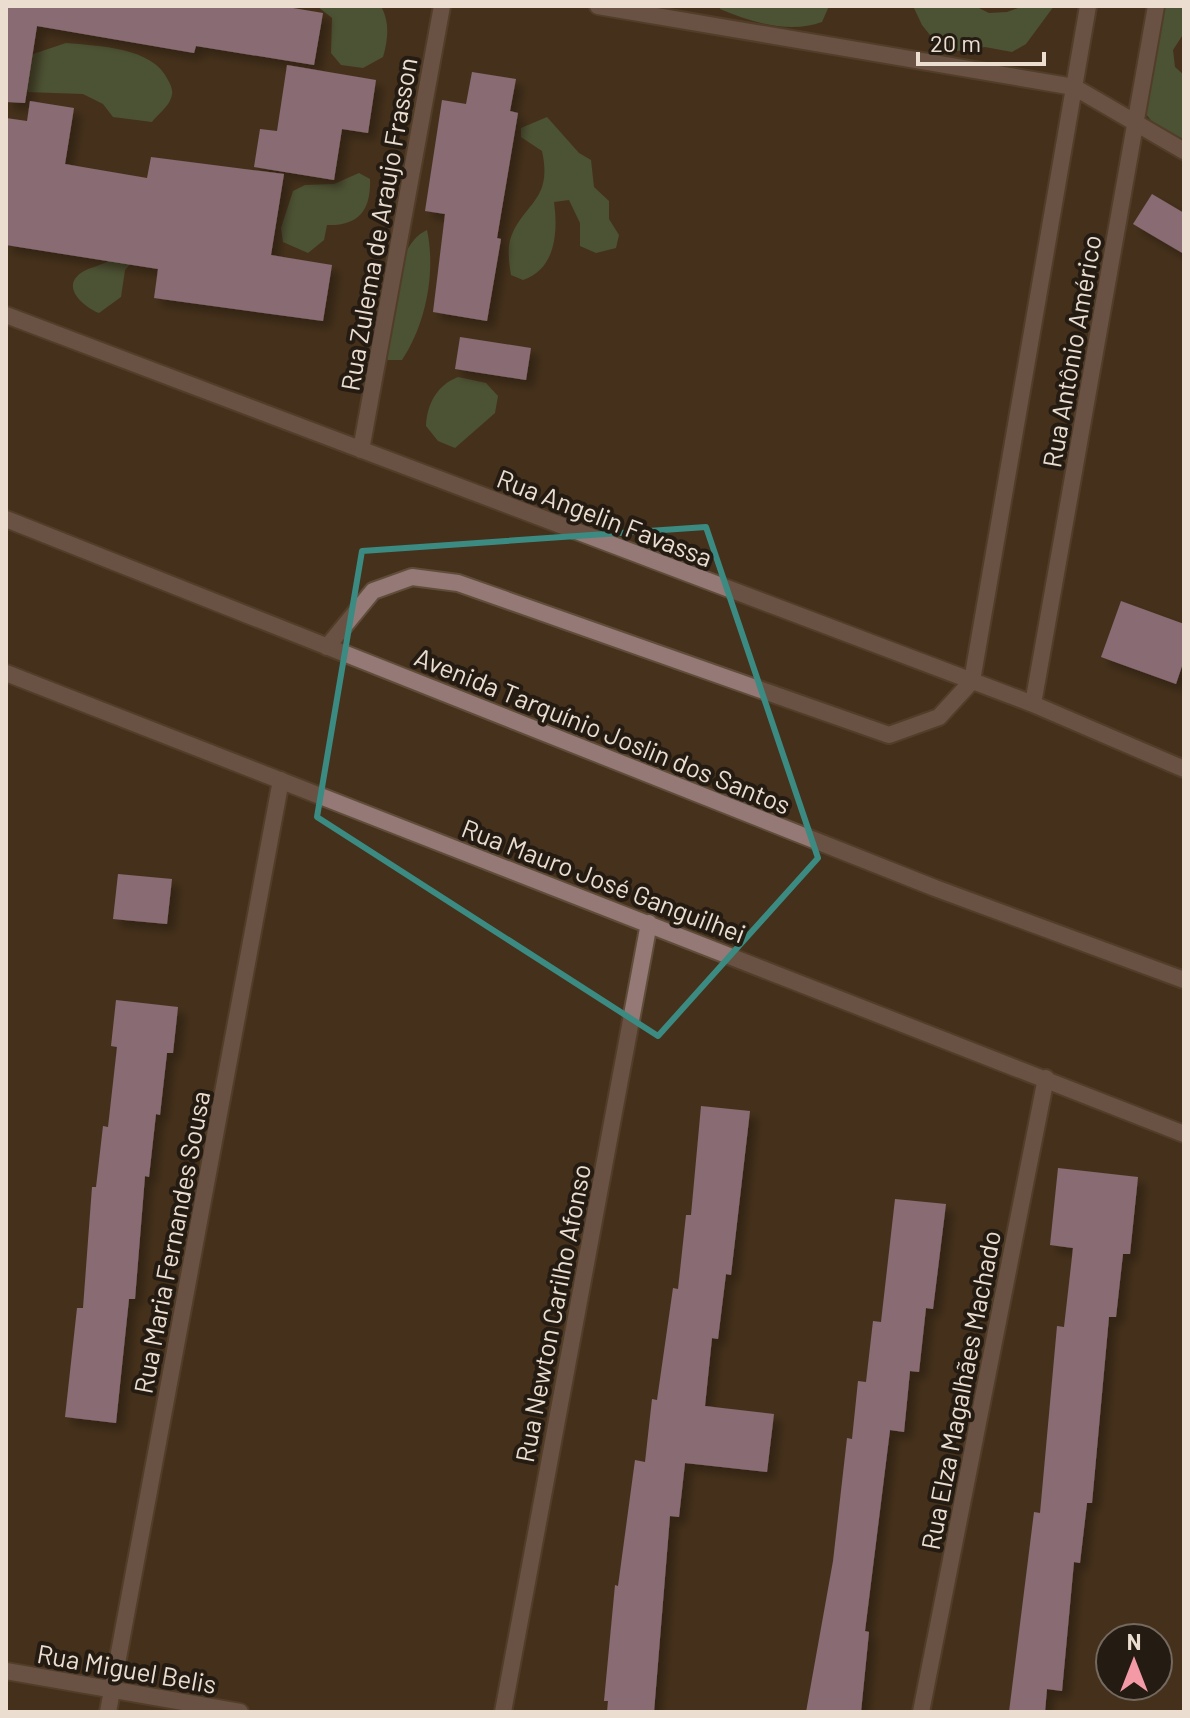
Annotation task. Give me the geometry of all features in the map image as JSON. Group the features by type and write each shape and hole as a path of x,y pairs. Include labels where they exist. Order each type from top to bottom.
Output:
{"street":[{"name":"Rua Zulema de Araujo Frasson","path":"361,450 442,6"},
{"path":"598,6 1074,87 1184,151"},
{"name":"Rua Antônio Américo","path":"972,681 1088,6"},
{"name":"Rua Antônio Américo","path":"1033,704 1156,6"},
{"name":"Rua Angelin Favassa","path":"6,315 1033,704 1184,769"},
{"name":"Avenida Tarquínio Joslin dos Santos","path":"6,519 935,888 1184,980"},
{"path":"327,647 373,591 412,577 458,583 889,735 939,717 972,681"},
{"name":"Rua Mauro José Ganguilhei","path":"6,673 1184,1134"},
{"name":"Rua Maria Fernandes Sousa","path":"108,1712 281,780"},
{"name":"Rua Newton Carilho Afonso","path":"503,1712 649,923"},
{"name":"Rua Elza Magalhães Machado","path":"921,1712 1046,1078"},
{"name":"Rua Miguel Belis","path":"6,1671 240,1712"}],"highlighted area":[{"path":"706,527 818,858 658,1036 317,817 362,551"}],"green space":[{"path":"317,6 381,6 387,31 383,57 363,68 341,65 331,53 332,18"},
{"path":"721,6 829,6 822,22 783,27 744,18 720,9"},
{"path":"913,6 975,6 989,13 1007,12 1023,6 1054,6 1026,44 1012,52 985,47 957,51 938,45 922,25"},
{"path":"1163,6 1184,6 1184,33 1173,50 1175,67 1184,75 1184,147 1159,130 1145,113"},
{"path":"66,43 123,50 150,61 161,69 169,82 172,91 170,101 152,122 113,117 103,104 83,94 26,92 33,54"},
{"path":"547,117 579,153 591,160 594,187 609,201 609,219 619,235 616,248 596,253 580,246 580,223 569,200 554,202 555,237 552,248 542,267 523,280 511,275 510,242 517,225 536,200 544,181 544,168 542,151 521,137 521,128"},
{"path":"359,173 370,179 368,199 361,214 347,223 327,225 324,240 308,253 283,242 281,228 293,191 305,185 334,184"},
{"path":"427,230 430,263 423,314 402,360 388,360 384,355 400,267 415,238"},
{"path":"110,252 133,261 125,270 121,297 99,313 81,301 73,289 73,283 84,271 108,261"},
{"path":"458,377 486,383 498,396 495,413 455,448 438,441 426,426 434,396 444,385"}],"building":[{"path":"6,6 281,6 323,13 314,65 196,46 194,53 37,26 25,103 6,102"},
{"path":"287,65 376,80 368,133 342,129 334,180 254,167 260,129 277,131"},
{"path":"472,72 516,79 510,111 518,113 487,321 433,312 445,214 425,211 442,100 466,104"},
{"path":"30,101 74,108 65,164 147,178 151,157 284,174 271,255 332,265 323,321 154,298 158,269 6,245 6,118 27,121"},
{"path":"1152,194 1184,213 1184,254 1133,224"},
{"path":"460,337 531,348 526,380 455,369"},
{"path":"1121,601 1184,624 1184,660 1176,684 1101,657"},
{"path":"118,874 172,879 167,924 113,919"},
{"path":"116,1000 178,1007 173,1053 167,1053 160,1115 156,1114 149,1177 145,1176 135,1299 129,1299 116,1423 65,1417 77,1308 83,1308 92,1187 96,1187 103,1126 108,1127 117,1047 111,1046"},
{"path":"701,1106 750,1111 731,1275 726,1274 718,1339 712,1338 705,1406 774,1414 767,1472 685,1463 679,1517 670,1516 654,1712 607,1712 608,1701 604,1701 615,1585 618,1586 635,1460 645,1462 652,1399 657,1400 673,1288 678,1289 686,1215 691,1215"},
{"path":"1058,1168 1138,1177 1130,1254 1123,1254 1116,1317 1109,1317 1092,1503 1087,1503 1080,1563 1074,1562 1062,1691 1047,1689 1045,1712 1009,1712 1034,1512 1040,1513 1057,1326 1064,1327 1073,1248 1050,1245"},
{"path":"895,1199 946,1204 933,1309 926,1308 919,1372 910,1371 904,1432 890,1430 865,1631 869,1632 861,1712 806,1712 833,1561 847,1438 852,1439 858,1381 866,1382 873,1321 881,1322"}]}
